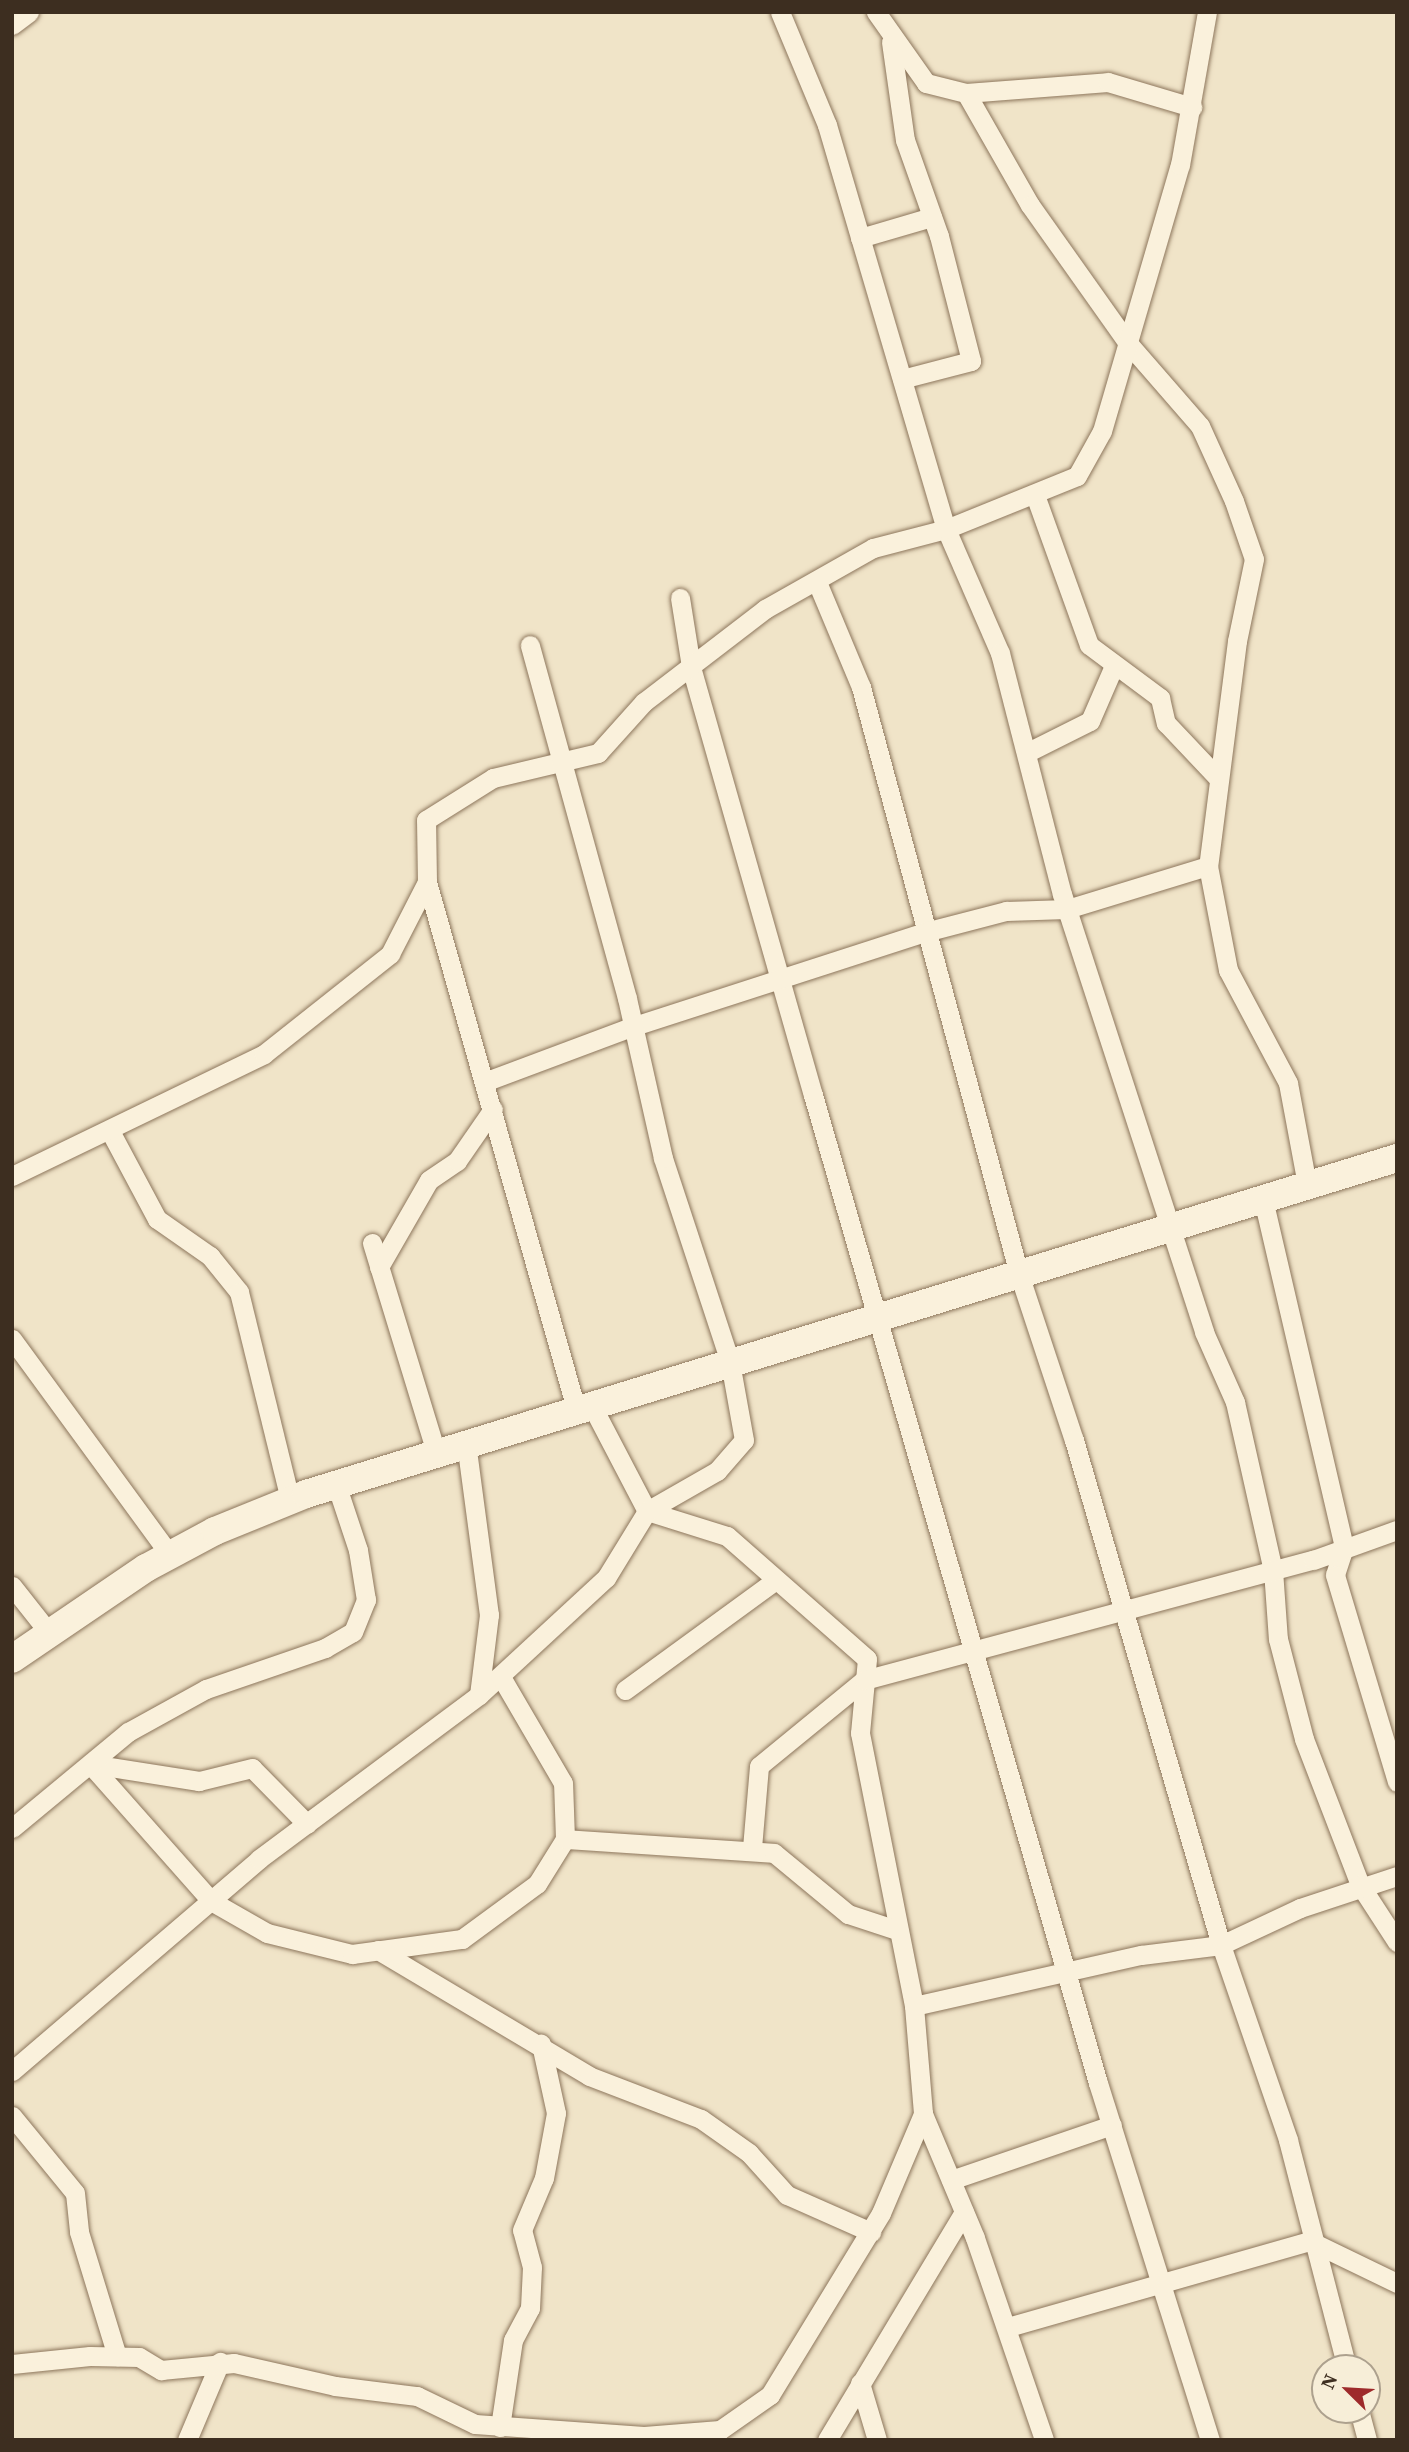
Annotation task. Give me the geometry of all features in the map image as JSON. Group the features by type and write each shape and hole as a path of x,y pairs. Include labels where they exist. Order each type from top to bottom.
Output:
{"main road":[{"path":"12,1659 170,1555 290,1500 436,1452 1397,1158"}],"street":[{"path":"12,25 29,12"},
{"path":"780,12 827,125 946,528 1000,653 1030,751 1067,909 1174,1226 1204,1332 1235,1402 1273,1570 1278,1639 1304,1739 1360,1885 1397,1942"},
{"path":"876,12 891,41 926,83 966,93 1108,82 1192,107"},
{"path":"1044,2440 1008,2327 923,2114 914,2006 894,1929 867,1797 860,1733 867,1659 773,1582 727,1536 647,1511 584,1407 484,1082 427,882 426,820 493,778 598,753 645,702 765,609 873,548 946,528 1035,495 1077,476 1102,431 1127,342 1192,107 1207,12"},
{"path":"891,41 905,140 932,217 971,361 902,379"},
{"path":"966,93 1030,205 1127,342 1200,426 1254,559 1218,778 1208,866 1228,970 1288,1083 1307,1185"},
{"path":"860,238 932,217"},
{"path":"1035,495 1089,645 1114,668 1160,698 1166,723 1218,778"},
{"path":"817,582 861,687 929,931 1019,1274 1221,1945 1288,2140 1310,2241 1343,2354"},
{"path":"680,598 691,667 881,1316 1067,1972 1112,2125 1165,2283 1210,2440"},
{"path":"12,2071 211,1901 307,1824 501,1677 606,1578 647,1511 717,1471 744,1440 730,1362 663,1158 634,1026 530,645"},
{"path":"1030,751 1090,721 1114,668"},
{"path":"484,1082 634,1026 929,931 1006,911 1067,909 1208,866"},
{"path":"12,1176 110,1131 274,1046 390,954 427,882"},
{"path":"379,1267 429,1180 457,1161 493,1110"},
{"path":"110,1131 157,1219 209,1256 239,1292 290,1500"},
{"path":"1263,1199 1344,1547 1335,1575 1397,1782"},
{"path":"372,1243 436,1452"},
{"path":"12,1339 170,1555"},
{"path":"466,1443 489,1615 479,1695"},
{"path":"12,1828 128,1732 206,1689 325,1648 353,1632 366,1601 358,1550 336,1484"},
{"path":"752,1848 759,1766 864,1680 1273,1570 1397,1530"},
{"path":"625,1690 773,1582"},
{"path":"12,1586 50,1634"},
{"path":"90,1764 211,1901 267,1933 352,1954 462,1939 537,1884 565,1839 563,1783 501,1677"},
{"path":"90,1764 199,1781 252,1768 307,1824"},
{"path":"565,1839 752,1848 774,1853 848,1914 894,1929"},
{"path":"914,2006 1067,1972 1221,1945 1360,1885 1397,1876"},
{"path":"378,1950 541,2044 589,2076 701,2119 749,2153 787,2195 871,2232"},
{"path":"500,2427 513,2340 530,2308 532,2267 522,2230 544,2178 556,2113 541,2044"},
{"path":"12,2364 117,2356 139,2357 161,2370 220,2362 417,2396 475,2424 644,2436 720,2430 770,2395 871,2232 923,2114"},
{"path":"12,2116 75,2193 79,2232 117,2356"},
{"path":"951,2180 1112,2125"},
{"path":"827,2440 964,2212"},
{"path":"1008,2327 1310,2241 1397,2283"},
{"path":"187,2440 220,2362"},
{"path":"860,2383 877,2440"}]}
